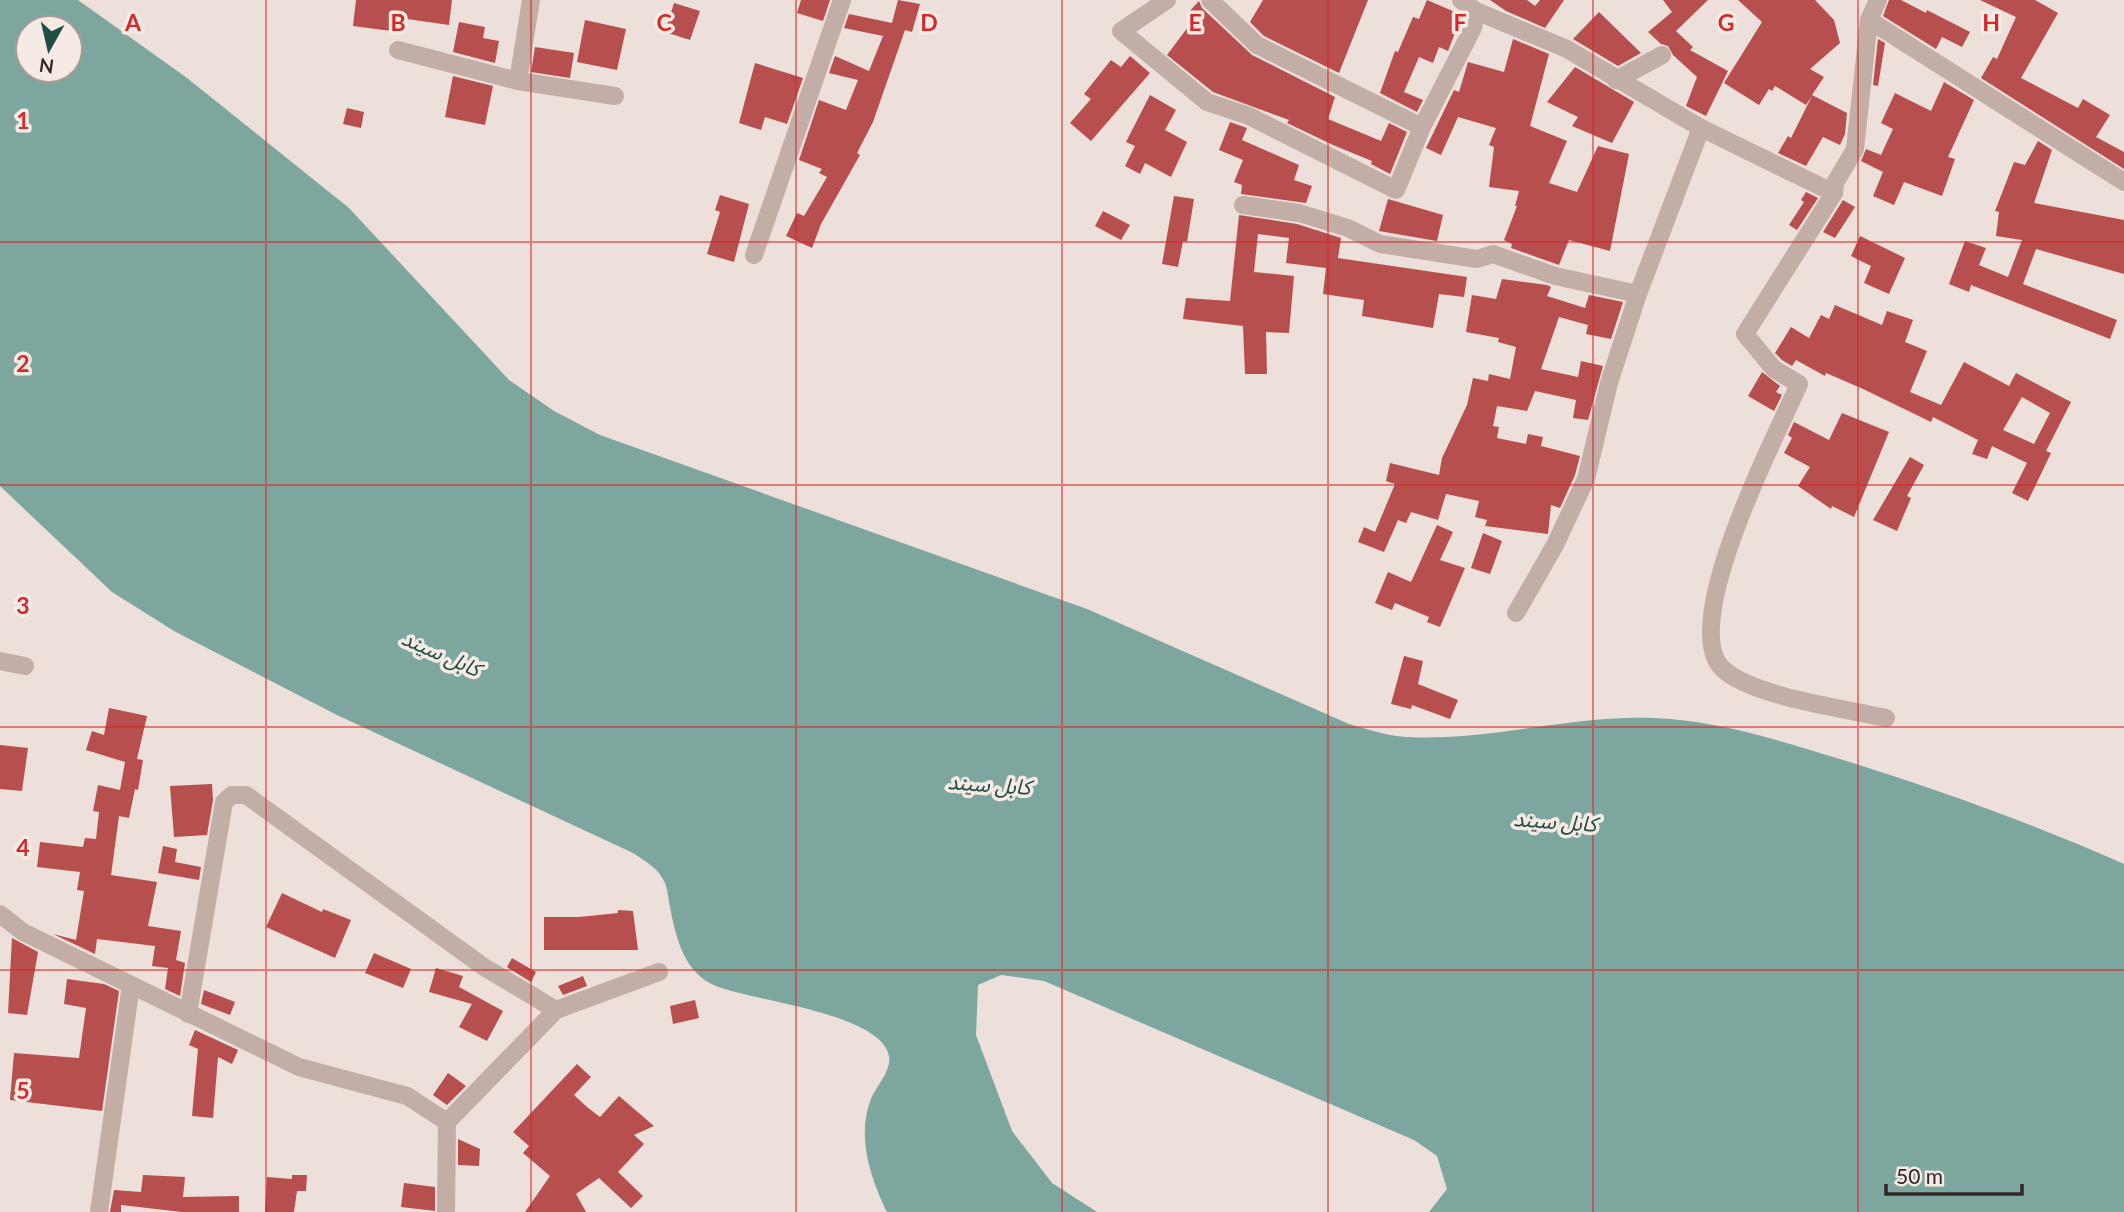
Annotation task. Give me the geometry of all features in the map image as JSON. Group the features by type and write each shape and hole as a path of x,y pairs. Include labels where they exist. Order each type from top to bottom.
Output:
{"street":[{"path":"518,81 531,0"},
{"path":"754,255 842,0"},
{"path":"1167,0 1121,31 1207,102 1249,116 1396,190 1422,127 1473,28 1469,5"},
{"path":"1210,0 1257,45 1422,127"},
{"path":"1878,0 1869,20 1855,149 1835,183 1834,193 1745,334 1774,369 1799,384 1733,533 1711,608 1710,650 1722,669 1746,685 1886,718"},
{"path":"1469,5 1567,49 1701,128 1834,193"},
{"path":"1869,20 2124,182"},
{"path":"398,50 518,81 615,96"},
{"path":"1616,80 1662,55"},
{"path":"1516,613 1555,545 1586,478 1609,383 1638,294 1701,128"},
{"path":"1243,205 1298,213 1357,232 1380,244 1477,259 1493,254 1555,276 1638,294"},
{"path":"0,662 25,666"},
{"path":"188,1014 224,802 232,795 246,795 484,967 556,1010"},
{"path":"0,914 23,932 299,1067 407,1096 447,1122"},
{"path":"446,1212 447,1122 556,1010 659,972"},
{"path":"99,1212 131,985"}],"water":[{"name":"کابل سيند","path":"0,0 78,0 187,78 349,208 509,380 554,411 600,435 1087,609 1349,724 1384,734 1439,737 1472,735 1604,719 1692,721 1777,740 1912,782 1984,807 2124,864 2124,1212 1429,1212 1447,1189 1437,1156 1414,1140 1044,981 1001,975 978,985 976,1035 1012,1131 1052,1183 1097,1212 887,1212 871,1171 865,1142 871,1099 886,1073 889,1061 881,1041 864,1029 841,1019 734,992 705,980 696,973 683,953 661,876 633,853 337,715 174,631 112,592 0,486"}],"building":[{"path":"356,0 452,0 449,25 400,18 399,32 353,26"},
{"path":"801,0 830,0 823,21 797,13"},
{"path":"898,0 920,4 912,32 905,30 873,122 857,153 860,155 821,224 812,248 786,236 797,213 804,216 827,177 819,173 822,169 799,160 819,100 846,110 858,80 829,73 835,56 869,71 883,36 844,28 849,14 892,23"},
{"path":"1263,0 1368,0 1339,73 1264,36 1250,22"},
{"path":"1427,0 1462,15 1448,51 1439,47 1433,63 1419,57 1404,92 1423,100 1417,112 1380,93 1395,51 1398,52 1413,17 1419,19"},
{"path":"1490,0 1527,0 1535,6 1540,0 1564,0 1545,28 1506,11"},
{"path":"1663,0 1708,0 1676,31 1693,47 1690,50 1728,71 1706,116 1686,106 1697,77 1673,55 1668,46 1661,44 1648,32 1672,12"},
{"path":"1738,0 1815,0 1834,20 1840,43 1810,69 1824,77 1812,95 1847,113 1845,134 1840,145 1823,137 1806,166 1778,153 1788,136 1791,138 1812,96 1806,105 1775,86 1772,91 1769,89 1759,105 1724,83 1762,22"},
{"path":"1889,0 1901,0 1926,13 1927,10 1970,32 1962,47 1942,37 1936,49 1883,16"},
{"path":"1980,0 2035,0 2058,13 2021,78 2078,108 2083,99 2110,115 2096,137 2124,152 2124,169 1981,78 1993,57 1997,59 2016,17"},
{"path":"1199,1 1202,8 1252,55 1335,97 1328,119 1381,141 1389,123 1407,132 1390,174 1371,164 1372,161 1287,123 1289,120 1213,92 1167,55 1194,19 1188,13"},
{"path":"674,3 700,11 690,40 665,32"},
{"path":"1599,12 1641,53 1618,66 1573,39"},
{"path":"585,20 626,29 617,70 577,62"},
{"path":"459,22 485,27 483,38 499,41 495,63 453,52"},
{"path":"1513,39 1549,54 1530,126 1567,141 1549,183 1577,192 1598,146 1629,154 1610,251 1569,240 1559,265 1511,248 1512,244 1504,240 1517,206 1519,191 1489,187 1494,147 1489,145 1496,128 1458,117 1441,155 1426,148 1454,90 1459,92 1468,62 1504,72"},
{"path":"1878,39 1885,43 1878,86 1873,85"},
{"path":"535,47 574,53 570,78 531,72"},
{"path":"1130,56 1150,73 1091,141 1070,123 1091,99 1084,94 1111,60 1121,67"},
{"path":"755,63 803,78 787,124 765,117 761,130 739,123"},
{"path":"1575,67 1634,102 1612,143 1572,126 1578,117 1547,102"},
{"path":"453,76 493,86 485,125 445,117"},
{"path":"1944,82 1974,100 1948,157 1955,159 1942,196 1904,182 1894,205 1873,196 1883,172 1861,161 1866,149 1881,155 1893,129 1881,123 1895,93 1931,111"},
{"path":"1150,95 1176,110 1165,130 1187,142 1171,177 1145,163 1140,174 1125,166 1135,146 1126,142"},
{"path":"347,108 364,112 361,128 343,124"},
{"path":"1230,122 1247,128 1242,140 1299,165 1294,180 1312,186 1306,203 1241,194 1242,185 1234,182 1243,160 1219,150"},
{"path":"2038,141 2052,150 2034,203 2124,220 2124,274 2036,249 2023,284 2117,320 2110,339 1971,285 1969,292 1949,284 1965,241 1986,248 1979,265 2008,277 2022,240 1996,236 1999,212 1995,211 2014,162 2025,165"},
{"path":"1806,192 1818,198 1797,230 1789,225 1804,202 1801,200"},
{"path":"720,195 749,204 734,262 707,254 720,212 715,210"},
{"path":"1174,196 1194,199 1187,242 1183,241 1178,267 1162,264"},
{"path":"1388,199 1443,215 1437,241 1379,231"},
{"path":"1843,200 1855,207 1835,238 1823,232"},
{"path":"1103,211 1130,225 1121,240 1095,226"},
{"path":"1239,215 1297,224 1341,238 1338,258 1467,277 1464,297 1439,294 1433,328 1362,316 1364,300 1323,294 1326,268 1286,263 1289,238 1258,234 1254,272 1294,276 1289,333 1266,332 1267,374 1245,374 1243,326 1183,319 1186,298 1230,301"},
{"path":"1860,236 1905,258 1889,294 1864,283 1871,266 1851,256"},
{"path":"1502,279 1547,285 1551,287 1547,296 1585,308 1589,295 1623,302 1611,339 1586,334 1588,325 1559,317 1541,369 1578,377 1581,361 1603,366 1588,420 1573,418 1576,400 1535,391 1527,411 1497,406 1493,426 1499,427 1497,438 1526,444 1528,434 1543,437 1541,446 1580,456 1575,475 1560,508 1551,505 1548,534 1485,526 1487,520 1475,517 1479,501 1446,494 1438,520 1411,512 1406,523 1398,520 1384,552 1358,542 1364,527 1375,532 1395,484 1386,481 1390,463 1439,475 1442,458 1467,405 1473,378 1488,381 1489,374 1510,379 1516,347 1498,342 1499,338 1466,332 1472,295 1496,299"},
{"path":"1835,305 1882,325 1887,311 1913,320 1905,342 1927,351 1910,392 1941,405 1964,362 2009,386 2016,373 2071,402 2046,451 2051,453 2028,501 2012,493 2027,463 1992,446 1987,459 1972,454 1978,440 1933,417 1931,422 1861,388 1826,373 1825,376 1796,360 1792,366 1775,353 1791,327 1809,338 1821,315 1829,319","holes":["2022,397 2050,413 2034,444 2003,430"]},
{"path":"1762,372 1780,386 1776,392 1782,395 1774,411 1748,396"},
{"path":"1842,413 1889,432 1854,517 1832,506 1831,509 1798,486 1810,467 1784,453 1792,438 1788,435 1794,422 1829,440"},
{"path":"1910,457 1924,465 1907,496 1911,498 1897,531 1873,520"},
{"path":"1437,525 1453,532 1440,560 1465,568 1440,627 1427,622 1429,617 1395,603 1392,610 1375,603 1388,572 1411,582"},
{"path":"1483,533 1502,541 1490,574 1471,568"},
{"path":"1404,656 1423,661 1418,684 1458,700 1450,719 1412,705 1411,709 1391,704"},
{"path":"109,708 147,716 137,759 143,760 138,790 135,789 129,818 119,816 111,875 157,882 148,926 181,931 176,960 185,963 180,996 165,989 168,968 152,966 155,946 97,939 95,954 53,934 76,940 84,891 77,890 80,872 37,867 40,842 83,847 85,838 96,839 99,812 93,811 98,785 120,790 125,762 86,750 92,731 104,735"},
{"path":"0,745 28,748 22,791 0,789"},
{"path":"212,784 213,800 207,835 174,837 170,786"},
{"path":"163,846 177,849 175,862 201,867 199,880 158,873"},
{"path":"282,893 322,912 323,909 351,920 335,958 266,927"},
{"path":"618,910 633,911 638,950 544,950 544,917 579,917 618,913"},
{"path":"12,938 38,952 27,1015 8,1013"},
{"path":"374,953 411,969 403,988 365,973"},
{"path":"512,958 536,972 531,982 507,967"},
{"path":"436,968 463,976 459,987 503,1011 487,1041 459,1027 472,1004 429,992"},
{"path":"583,976 587,986 563,995 558,986"},
{"path":"67,979 104,984 119,991 102,1111 10,1100 14,1053 79,1058 86,1008 64,1004"},
{"path":"204,990 235,1002 230,1015 201,1004"},
{"path":"695,1000 699,1018 673,1024 670,1006"},
{"path":"195,1030 238,1050 232,1064 218,1057 213,1118 192,1116 198,1049 189,1045"},
{"path":"577,1064 591,1077 574,1095 587,1107 600,1117 619,1096 654,1126 634,1135 644,1144 618,1172 643,1196 631,1208 599,1178 576,1194 586,1212 525,1212 550,1176 523,1153 529,1146 513,1132"},
{"path":"448,1073 466,1086 447,1105 433,1095"},
{"path":"458,1139 480,1149 479,1166 458,1165"},
{"path":"143,1175 185,1177 183,1197 239,1196 239,1212 182,1212 121,1205 121,1212 110,1212 114,1190 141,1192"},
{"path":"292,1175 307,1175 306,1191 297,1191 294,1212 265,1212 267,1177 292,1179"},
{"path":"404,1183 435,1187 435,1211 401,1207"}]}
